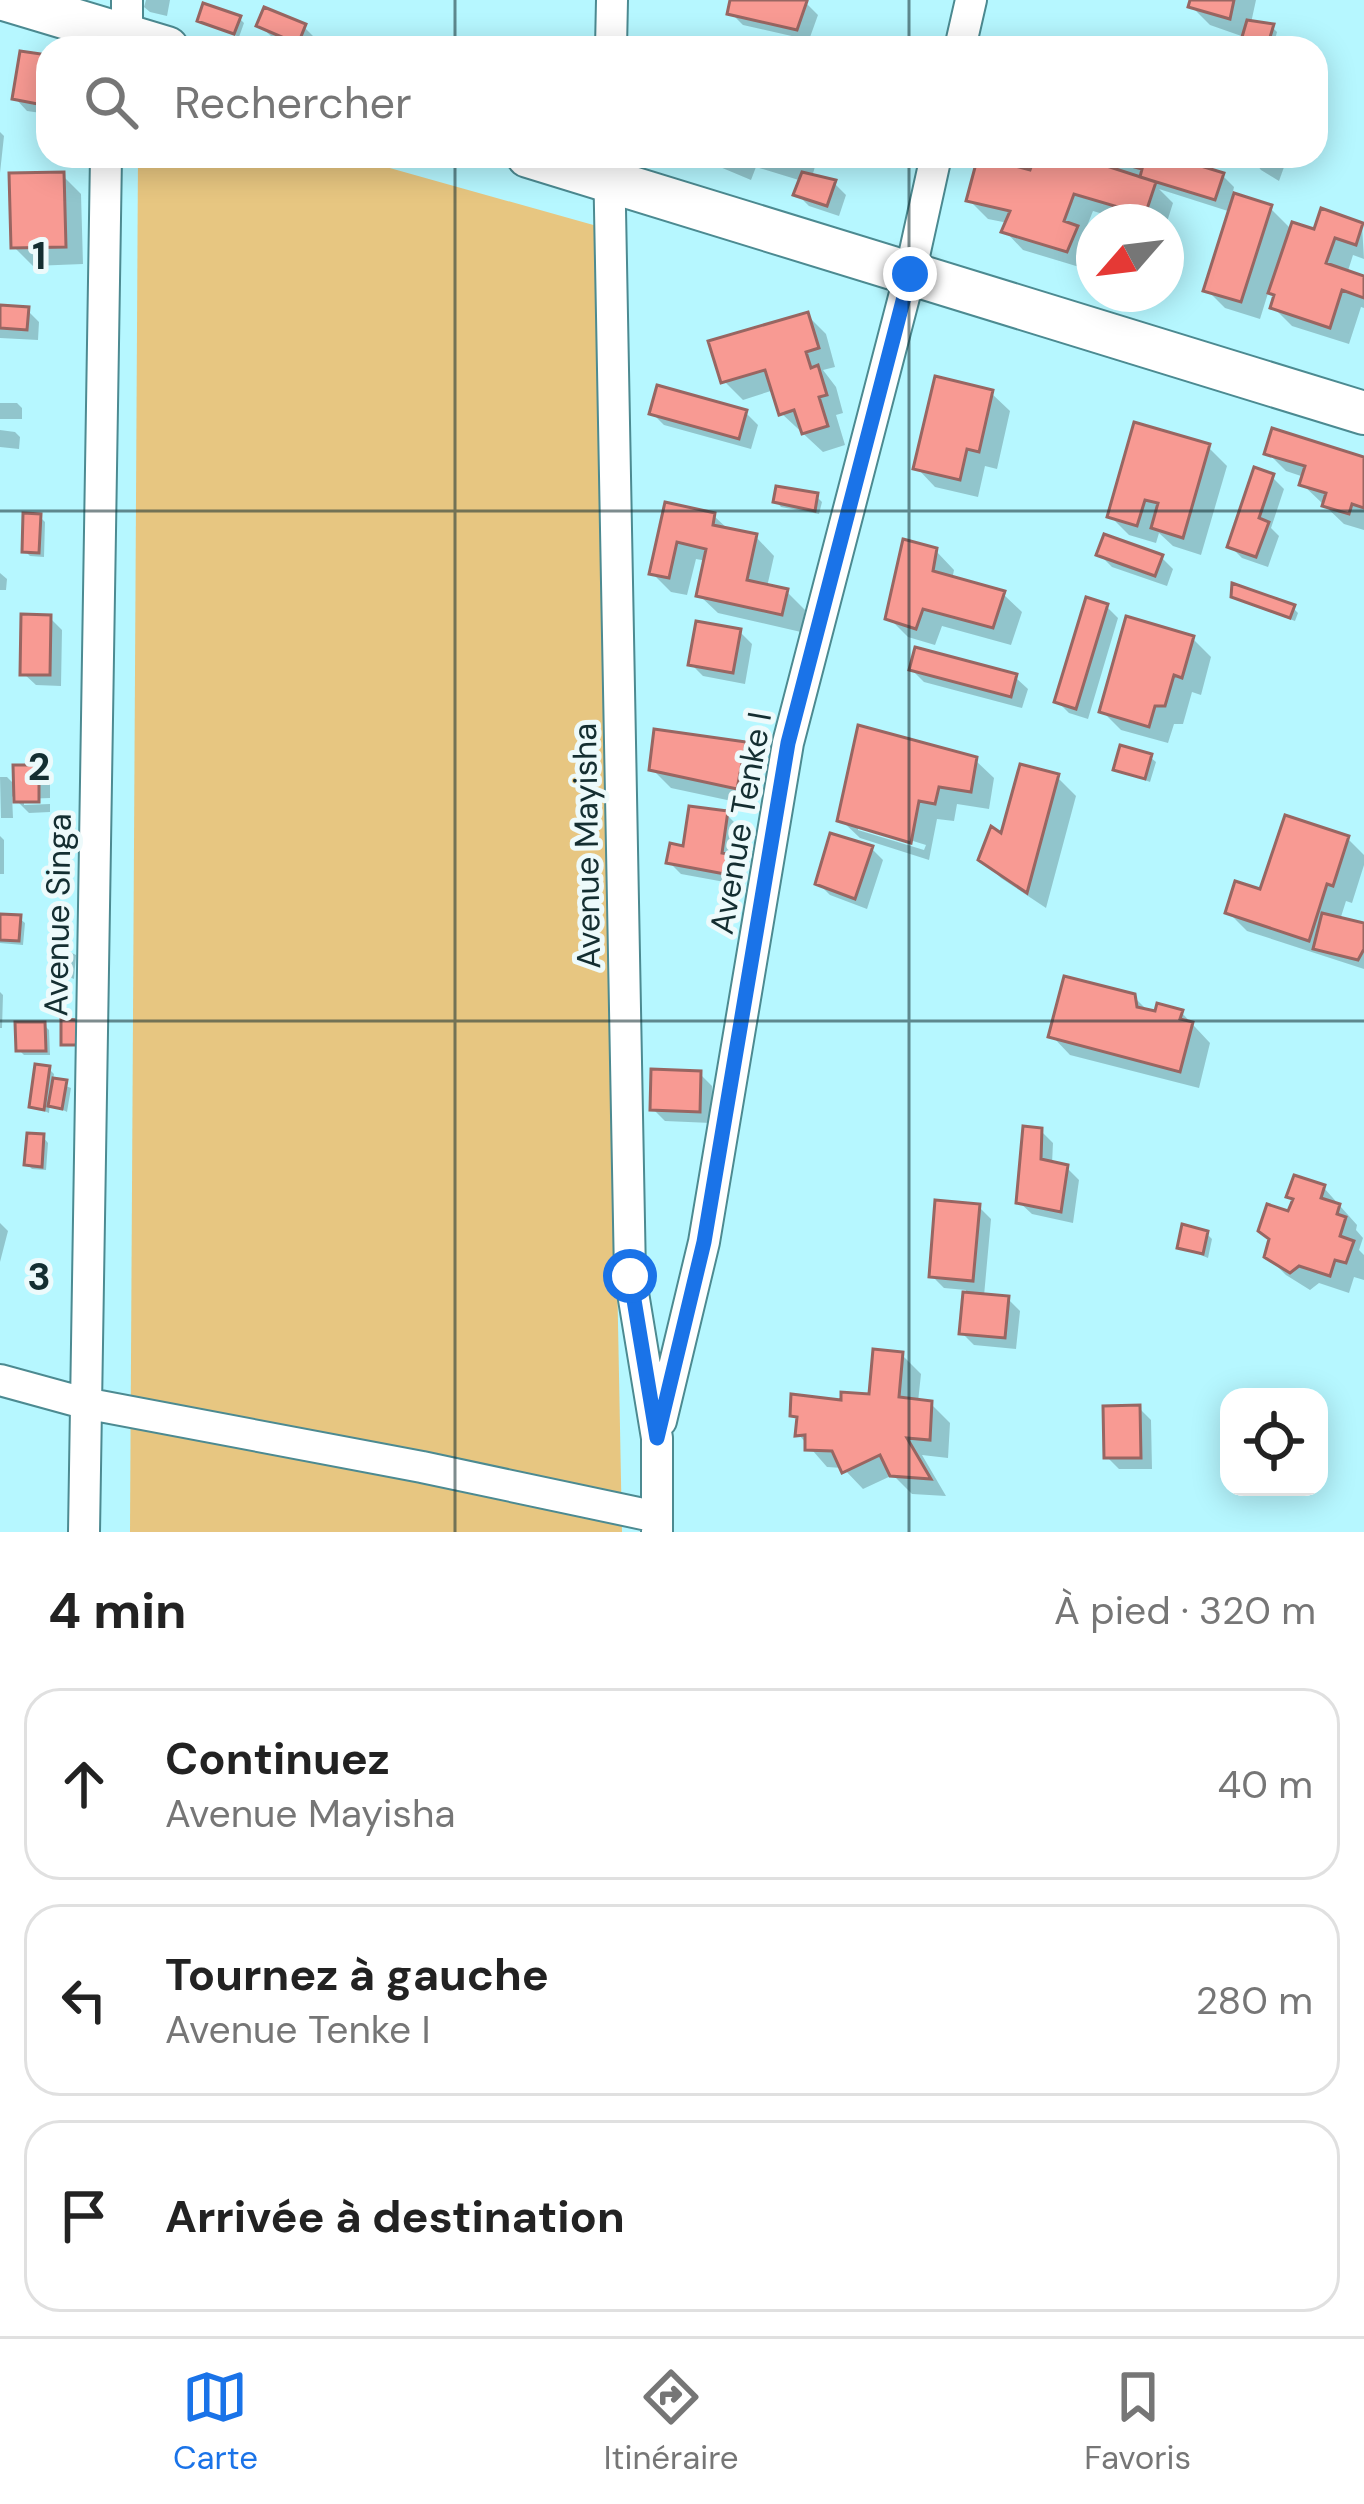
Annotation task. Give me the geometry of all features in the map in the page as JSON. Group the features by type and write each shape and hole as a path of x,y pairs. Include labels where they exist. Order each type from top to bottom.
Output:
{"street":[{"path":"7,0 128,33"},
{"path":"611,36 612,0"},
{"path":"963,36 971,0"},
{"name":"Avenue Singa","path":"84,1532 106,168"},
{"path":"608,168 910,274 1364,413"},
{"name":"Avenue Mayisha","path":"608,168 630,1276 657,1438 657,1525"},
{"name":"Avenue Tenke I","path":"657,1438 704,1242 788,743 933,168"},
{"path":"0,1380 84,1403 422,1467 657,1525"}],"shaded area":[{"path":"138,168 390,168 597,226 622,1532 130,1532"}],"building":[{"path":"730,0 807,1 797,30 727,14"},
{"path":"1190,0 1234,0 1230,19 1188,7"},
{"path":"203,3 241,16 234,34 197,21"},
{"path":"264,7 306,24 301,36 279,36 256,26"},
{"path":"1247,20 1274,24 1270,36 1242,36"},
{"path":"20,51 36,53 36,104 12,99"},
{"path":"975,168 1113,168 1156,182 1149,204 1108,204 1074,194 1064,221 1076,225 1067,252 1001,232 1010,211 966,201"},
{"path":"1138,168 1208,168 1224,173 1215,200 1140,177"},
{"path":"64,172 66,247 11,248 9,173"},
{"path":"802,172 836,180 827,206 793,195"},
{"path":"1234,193 1272,205 1241,302 1203,291"},
{"path":"1321,208 1363,223 1356,245 1335,238 1326,263 1364,276 1364,298 1342,290 1330,328 1270,308 1274,295 1268,293 1292,222 1314,229"},
{"path":"0,305 29,307 27,330 0,328"},
{"path":"808,312 819,348 806,352 811,368 818,365 827,395 819,397 828,426 802,434 794,410 779,415 765,370 721,383 708,341"},
{"path":"935,376 993,390 979,452 967,449 960,480 913,469"},
{"path":"657,385 747,410 739,439 649,414"},
{"path":"1134,422 1210,444 1183,538 1151,528 1158,503 1145,500 1137,526 1107,517"},
{"path":"1272,428 1364,457 1364,508 1352,504 1349,514 1322,506 1326,493 1299,485 1305,466 1264,454"},
{"path":"1254,467 1274,474 1259,518 1269,522 1256,557 1227,547"},
{"path":"776,486 818,493 815,511 773,502"},
{"path":"665,502 715,513 713,525 757,534 747,580 788,589 782,615 696,596 706,549 677,542 669,578 649,574"},
{"path":"23,513 41,514 39,553 22,552"},
{"path":"1104,534 1163,555 1155,576 1096,555"},
{"path":"903,539 937,548 933,571 1005,591 993,628 923,609 916,629 885,619"},
{"path":"1232,583 1295,605 1290,618 1231,597"},
{"path":"1086,597 1108,604 1076,709 1054,702"},
{"path":"21,614 51,615 50,675 20,675"},
{"path":"1126,616 1194,636 1182,678 1174,675 1165,706 1155,706 1149,727 1099,712"},
{"path":"696,621 741,629 733,673 688,665"},
{"path":"915,647 1017,674 1011,697 909,670"},
{"path":"858,725 977,757 971,792 939,787 935,804 919,801 911,843 837,821"},
{"path":"654,729 746,742 737,789 649,770"},
{"path":"1120,745 1152,754 1145,779 1113,770"},
{"path":"1020,764 1059,774 1027,893 978,860 991,826 1001,833"},
{"path":"13,765 39,765 39,802 14,802"},
{"path":"689,806 728,811 722,853 733,855 730,875 666,863 670,843 683,846"},
{"path":"1285,815 1349,836 1309,941 1225,913 1235,881 1260,889"},
{"path":"830,833 873,846 855,899 815,884"},
{"path":"1322,913 1364,923 1364,949 1358,960 1313,949"},
{"path":"0,914 21,915 19,941 0,940"},
{"path":"1064,976 1135,994 1137,1007 1155,1011 1157,1003 1183,1010 1180,1019 1193,1022 1180,1072 1048,1037"},
{"path":"61,1019 78,1020 77,1045 61,1045"},
{"path":"15,1022 45,1022 46,1051 16,1051"},
{"path":"35,1064 50,1066 44,1110 29,1107"},
{"path":"651,1069 701,1071 700,1112 650,1110"},
{"path":"53,1078 67,1080 62,1109 48,1106"},
{"path":"1023,1126 1042,1128 1041,1159 1068,1165 1061,1212 1016,1203"},
{"path":"27,1133 44,1134 42,1167 24,1165"},
{"path":"1294,1175 1325,1185 1321,1198 1340,1204 1337,1214 1346,1217 1340,1236 1354,1241 1346,1263 1335,1260 1330,1276 1299,1266 1290,1273 1264,1257 1269,1239 1258,1231 1267,1204 1288,1211 1293,1199 1286,1197"},
{"path":"935,1200 980,1204 973,1281 929,1277"},
{"path":"1182,1224 1208,1231 1203,1254 1177,1248"},
{"path":"963,1292 1009,1296 1005,1338 959,1334"},
{"path":"873,1349 903,1352 899,1397 932,1401 930,1440 907,1438 931,1479 890,1476 880,1455 842,1473 832,1451 805,1450 805,1435 795,1436 797,1417 790,1416 791,1394 841,1400 841,1392 869,1394"},
{"path":"1140,1405 1141,1458 1104,1458 1103,1406"}],"route":[{"path":"630,1276 657,1438 704,1242 788,743 910,274"}]}
